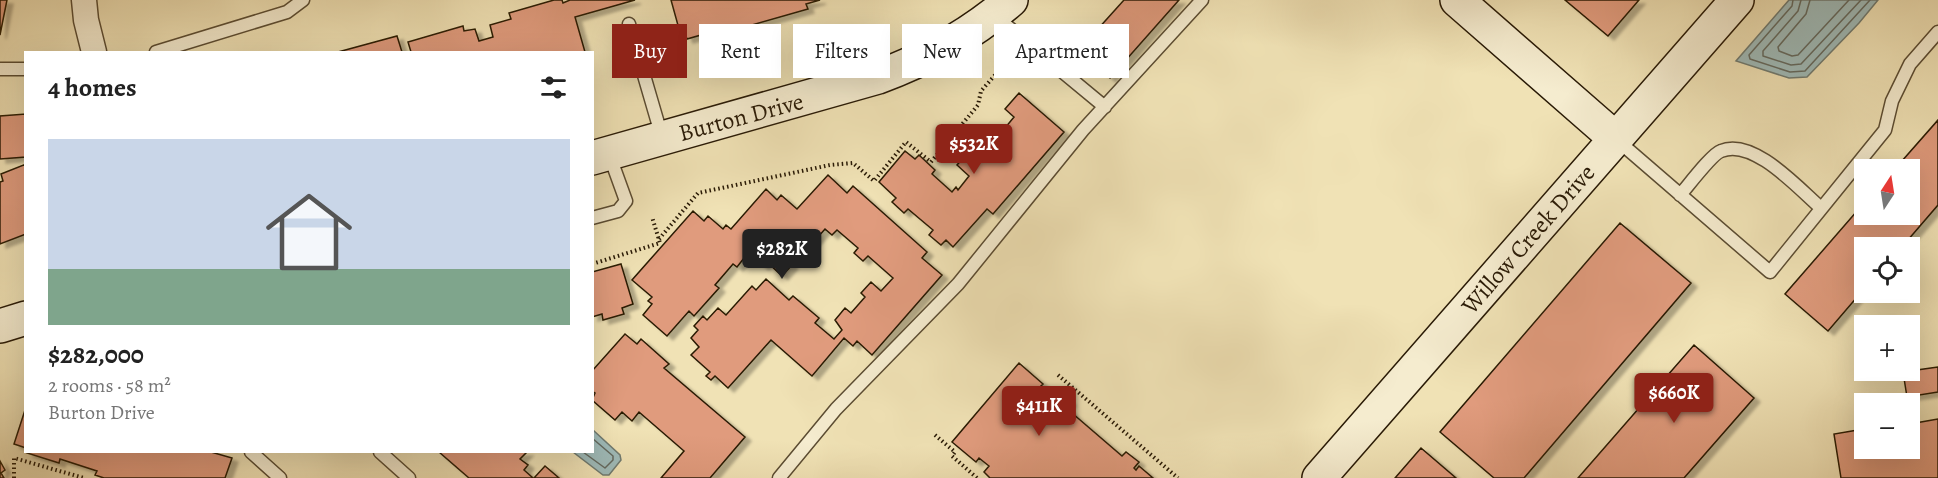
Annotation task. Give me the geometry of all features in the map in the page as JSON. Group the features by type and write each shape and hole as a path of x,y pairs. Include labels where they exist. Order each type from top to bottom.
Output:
{"street":[{"path":"84,0 94,51"},
{"path":"1457,0 1616,139"},
{"name":"Willow Creek Drive","path":"1319,478 1737,0"},
{"name":"Burton Drive","path":"601,156 856,85 889,73 941,48 1002,7"},
{"path":"0,326 24,319"}],"lane":[{"path":"159,51 287,12 303,0"},
{"path":"779,478 836,409 958,284 1083,130 1202,0"},
{"path":"1002,7 1105,106"},
{"path":"1616,139 1770,272 1885,130 1892,101 1910,64 1938,32"},
{"path":"0,69 24,69"},
{"path":"645,78 663,139"},
{"path":"1680,195 1719,151 1736,148 1761,156 1821,208"},
{"path":"594,217 618,211 626,201 601,156"},
{"path":"252,453 280,478"},
{"path":"381,453 409,478"}],"path":[{"path":"659,239 698,193 830,165 853,163 874,181 906,142 931,162 978,105 981,91 994,76"},
{"path":"594,263 660,243 652,217"},
{"path":"1058,375 1178,478"},
{"path":"935,435 955,452 952,456 977,478"},
{"path":"15,478 14,458 84,478"}],"water":[{"path":"1789,0 1878,0 1807,77 1789,78 1736,61"},
{"path":"594,431 620,455 621,460 609,475 603,475 574,453 594,453"}],"building":[{"path":"0,0 7,0 0,35"},
{"path":"554,0 562,0 563,3 570,0 635,0 575,17 585,51 411,51 408,42 463,26 464,31 475,29 479,41 493,37 490,25 511,19 509,13"},
{"path":"671,0 820,0 806,4 808,9 756,24 699,24 699,36 687,39 687,24 678,24"},
{"path":"1124,0 1179,0 1129,57 1129,24 1102,24"},
{"path":"1565,0 1639,0 1608,36"},
{"path":"397,36 402,51 342,51"},
{"path":"1019,93 1064,132 993,214 987,209 953,247 946,240 941,245 929,235 933,230 908,209 904,213 892,202 896,198 879,182 905,151 915,159 919,155 935,170 932,174 952,192 956,187 958,190 969,176 957,165 964,157 960,153 972,139 976,143 983,135 996,146 1004,137 1000,134 1014,117 1005,109"},
{"path":"24,114 24,157 0,159 0,116"},
{"path":"1938,120 1938,205 1910,237 1854,237 1854,301 1828,331 1785,294 1854,215 1854,225 1920,225 1920,159 1904,159"},
{"path":"24,165 24,235 0,244 0,182 3,181 1,174"},
{"path":"828,175 847,193 853,186 927,252 922,258 942,275 872,355 857,341 853,346 844,338 812,376 771,340 728,388 715,376 711,380 706,376 710,372 691,355 699,347 691,338 698,330 694,326 703,316 707,320 718,308 726,315 752,286 756,290 766,279 789,300 793,296 819,318 815,323 834,339 842,330 835,320 845,308 851,313 865,297 861,293 871,282 881,291 893,278 868,256 863,261 854,253 858,248 837,230 832,235 825,229 810,246 806,243 789,263 792,265 782,276 767,262 763,266 748,253 737,267 733,264 715,285 719,288 694,316 689,311 667,336 643,315 652,304 648,301 652,297 632,280 693,211 704,221 708,216 723,229 726,225 731,229 766,189 777,200 781,195 797,209"},
{"path":"1620,223 1691,283 1524,478 1494,478 1440,432"},
{"path":"621,264 633,304 622,308 624,314 603,320 602,314 594,316 594,271"},
{"path":"625,334 637,344 641,339 669,364 664,368 745,437 710,478 661,478 684,451 639,412 632,421 622,412 615,420 594,402 594,369"},
{"path":"1694,345 1754,398 1684,478 1578,478"},
{"path":"1019,363 1051,394 1055,389 1070,402 1065,407 1122,456 1126,452 1139,462 1134,468 1136,470 1139,466 1153,478 990,478 984,472 989,466 979,458 976,462 952,442"},
{"path":"1938,367 1938,392 1920,395 1920,393 1906,393 1904,381 1920,381 1920,370"},
{"path":"24,413 24,447 14,444"},
{"path":"1938,419 1938,478 1841,478 1834,434 1854,431 1854,459 1920,459 1920,422"},
{"path":"1421,448 1456,478 1395,478"},
{"path":"27,453 214,453 232,458 225,478 104,478 95,475 97,471 60,459 59,463"},
{"path":"440,453 526,453 520,459 528,465 524,470 533,478 469,478"},
{"path":"0,461 5,470 1,473 4,478 0,478"},
{"path":"545,466 559,478 534,478"}]}
